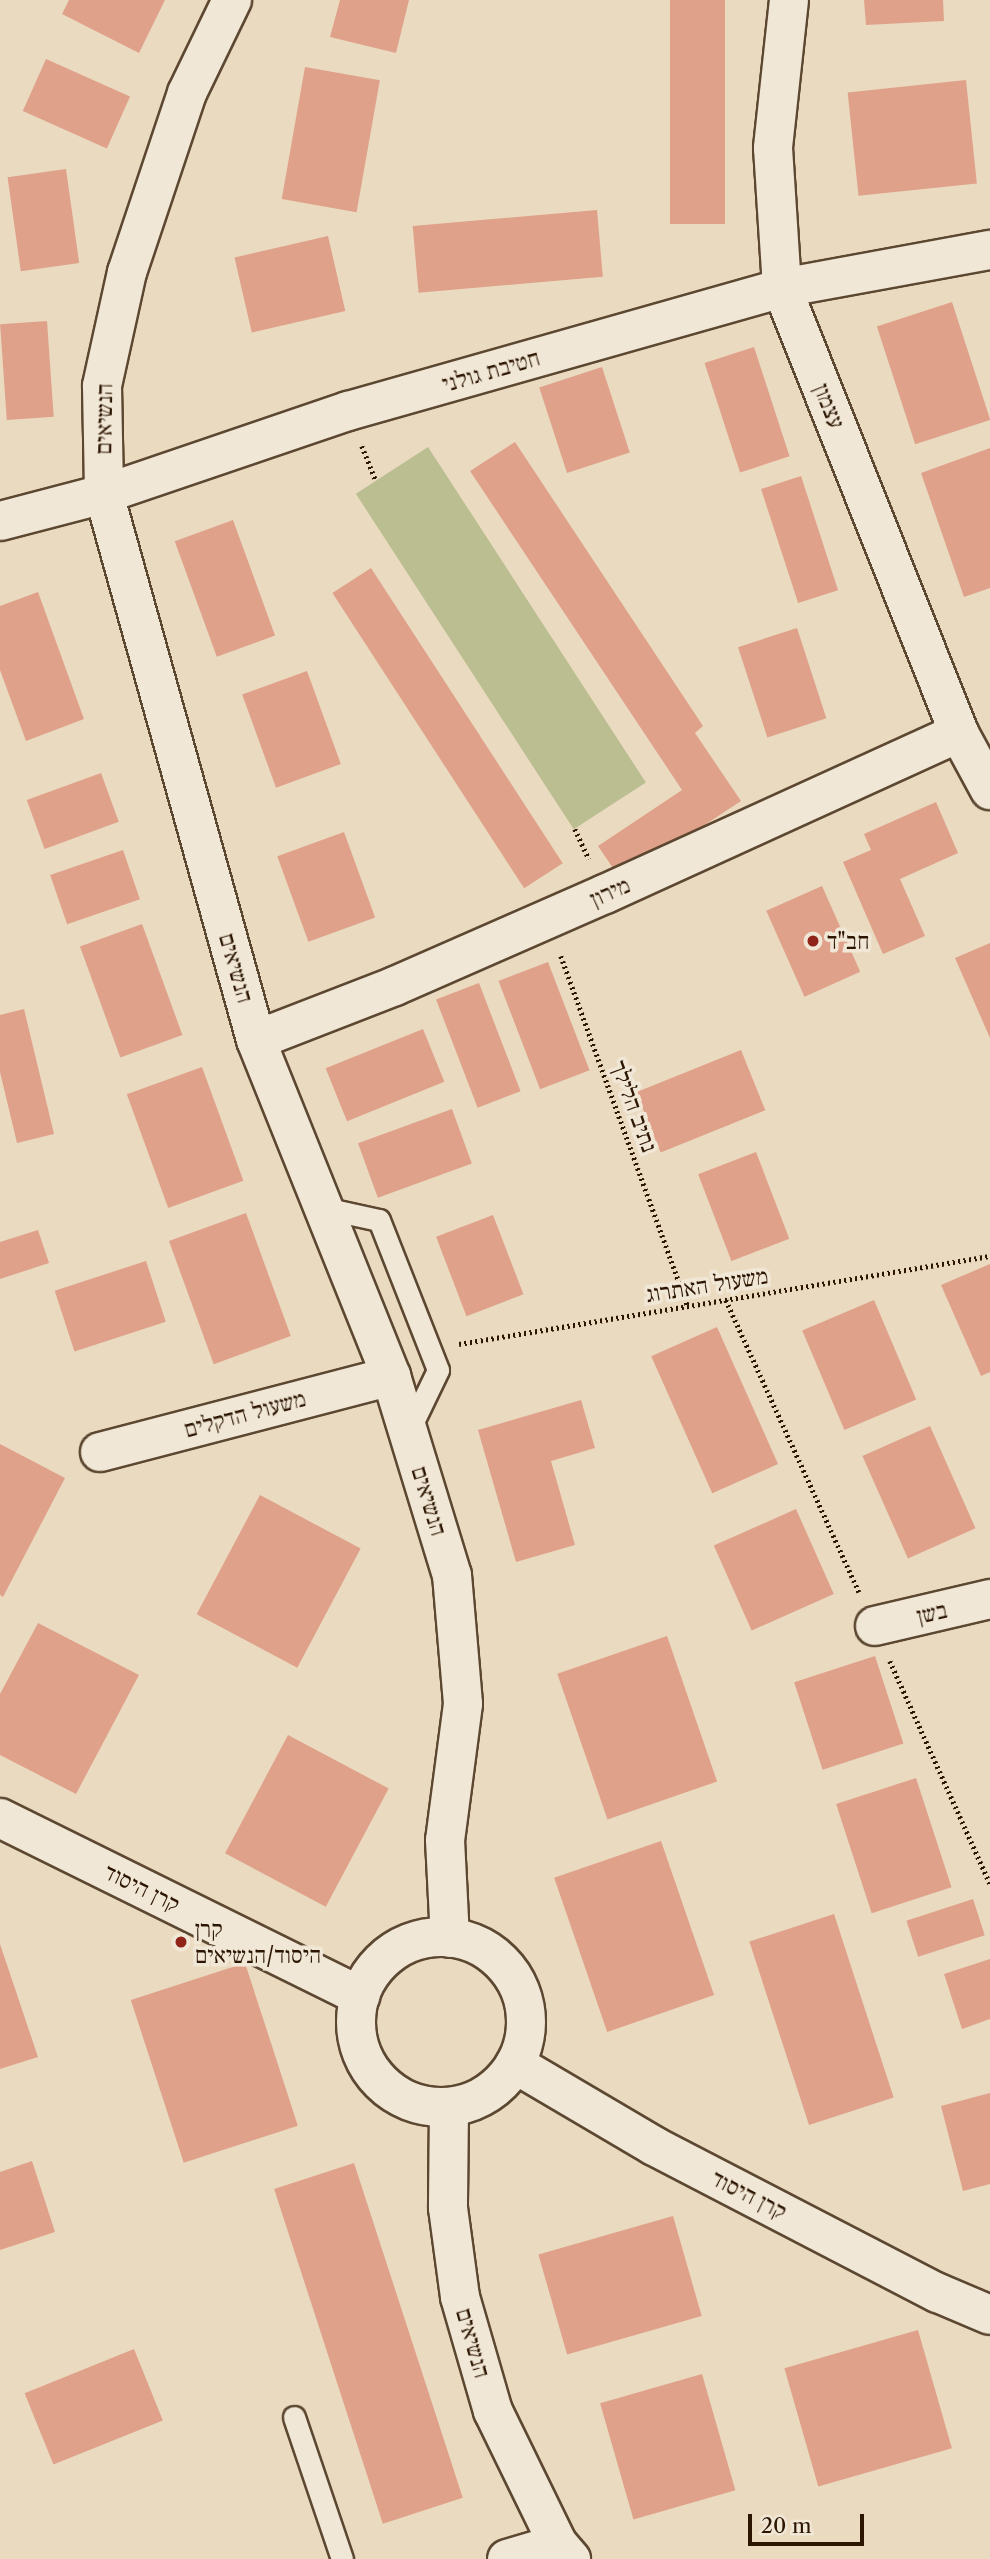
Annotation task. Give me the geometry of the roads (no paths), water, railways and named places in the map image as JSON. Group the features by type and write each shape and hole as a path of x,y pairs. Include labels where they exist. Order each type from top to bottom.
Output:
{"street":[{"name":"הנשיאים","path":"232,0 187,93 127,272 102,386 104,494 256,1040 391,1376 452,1575 463,1704 445,1840 450,1938"},
{"name":"עצמון","path":"789,0 773,148 782,288 959,733 990,790"},
{"name":"חטיבת גולני","path":"0,521 104,494 348,411 782,288 990,250"},
{"name":"מירון","path":"256,1040 548,919 959,733"},
{"name":"משעול הדקלים","path":"100,1452 391,1376"},
{"name":"בשן","path":"875,1626 990,1599"},
{"name":"קרן היסוד","path":"0,1818 360,1996"},
{"path":"427,1938 450,1938 489,1952 517,1983 526,2024 515,2064 494,2089 449,2107 426,2106 382,2085 358,2044 355,2020 360,1996 385,1958 427,1938"},
{"name":"קרן היסוד","path":"515,2064 654,2146 937,2293 990,2315"},
{"name":"הנשיאים","path":"449,2107 449,2208 460,2297 493,2411 564,2552"},
{"path":"507,2559 564,2552"}],"lane":[{"path":"324,1208 379,1220 438,1370 408,1432"},
{"path":"294,2417 342,2559"}],"place":[{"name":"חב\"ד","path":"813,941"},
{"name":"קרן היסוד/הנשיאים","path":"181,1942"}]}
